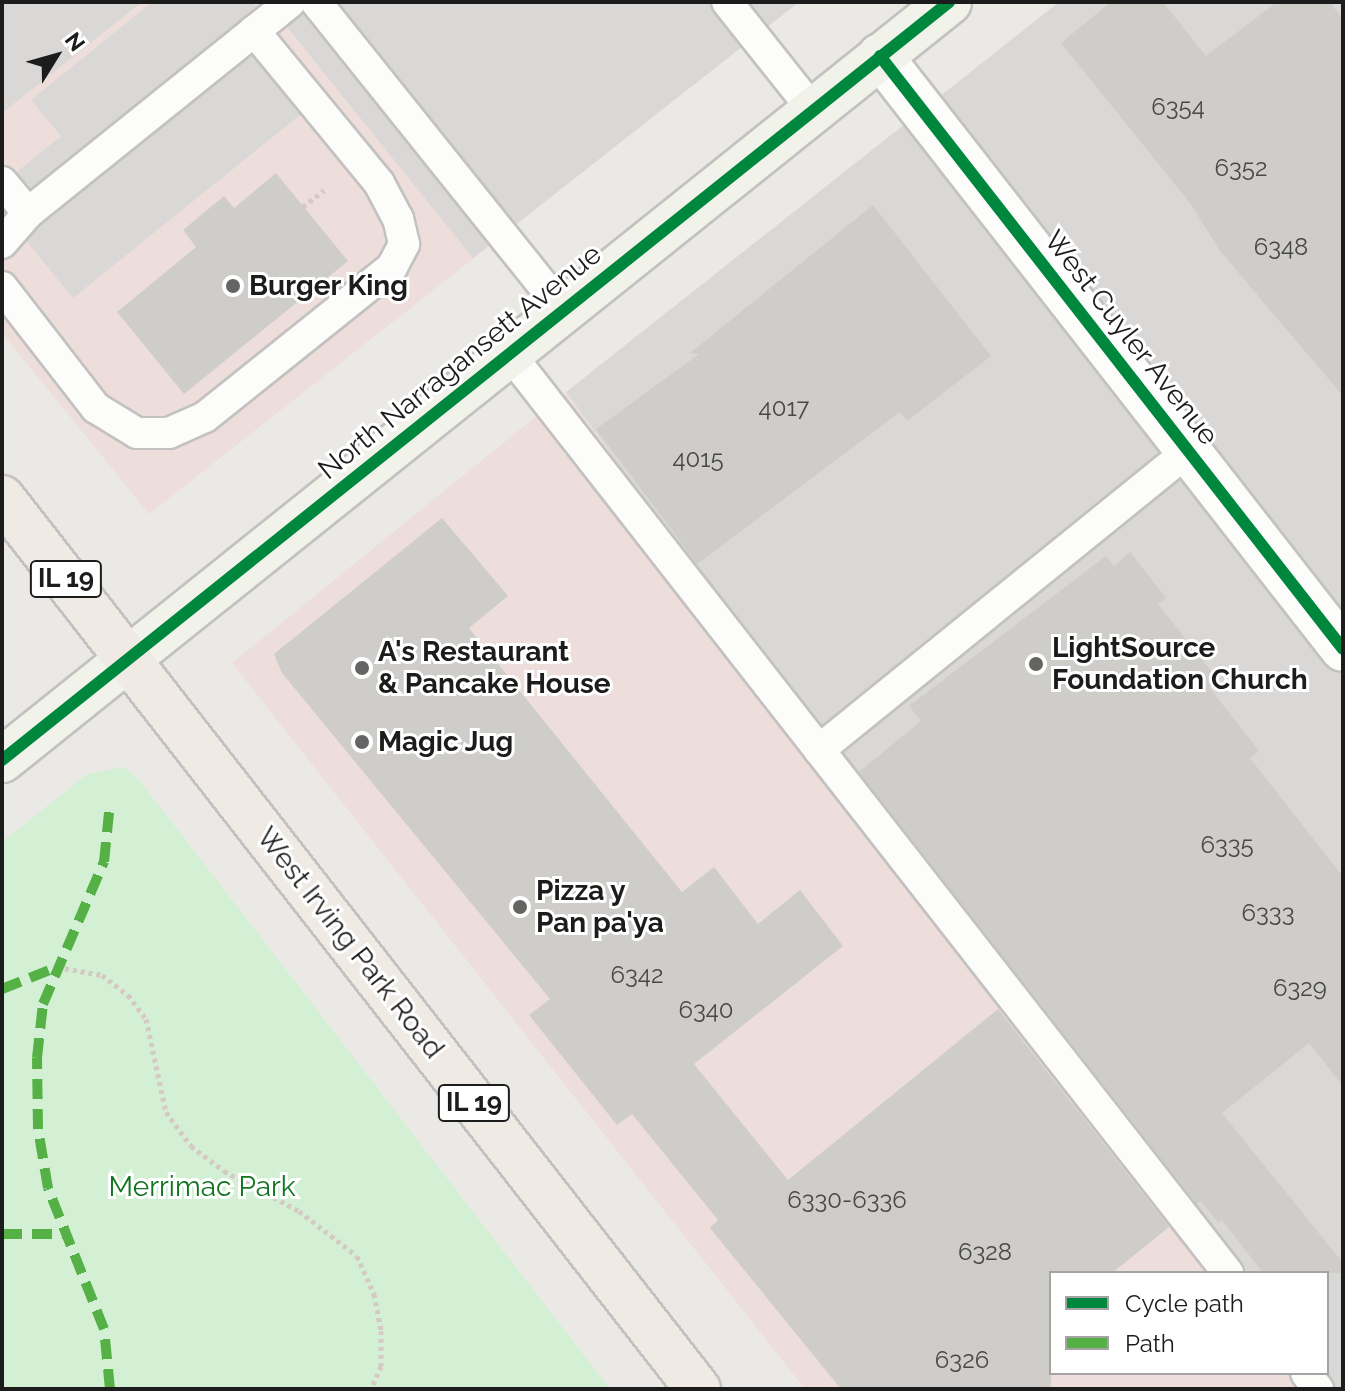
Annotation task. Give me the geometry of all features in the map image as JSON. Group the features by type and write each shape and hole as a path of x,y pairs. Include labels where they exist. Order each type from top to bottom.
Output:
{"main road":[{"name":"North Narragansett Avenue","path":"2,760 949,2"},
{"name":"West Irving Park Road","path":"3,500 698,1389"}],"street":[{"name":"West Cuyler Avenue","path":"880,56 1343,649"}],"lane":[{"path":"2,243 28,213 290,2"},
{"path":"316,2 563,310"},
{"path":"727,2 813,110"},
{"path":"2,287 96,408 137,433 169,433 205,417 392,267 404,244 398,219 379,183 254,31"},
{"path":"2,182 28,213"},
{"path":"509,353 1226,1271"},
{"path":"819,750 1188,451"}],"path":[{"path":"57,967 102,975 128,995 146,1019 166,1112 191,1146 224,1171 299,1211 357,1256 374,1294 381,1331 381,1366 371,1389"}],"shaded area":[{"path":"2,2 799,2 149,514 2,333"},
{"path":"2,2 142,2 2,113"},
{"path":"152,2 252,2 326,94 73,298 2,211 2,184 61,136 31,100"},
{"path":"267,2 799,2 473,258"},
{"path":"1059,2 1343,2 1343,1389 1331,1389 1320,1375 1329,1375 1329,1271 1237,1271 816,736 566,392"},
{"path":"566,392 816,736 1238,1271 1049,1271 1049,1375 1320,1375 1331,1389 805,1389 232,663"}],"green space":[{"name":"Merrimac Park","path":"124,767 140,781 610,1389 2,1389 2,842 87,774"}],"building":[{"path":"1111,2 1163,2 1206,56 1277,2 1330,2 1343,20 1343,396 1220,251 1190,203 1061,43"},
{"name":"Burger King","path":"276,173 348,261 184,394 117,312 196,247 183,230 224,196 234,208"},
{"path":"873,205 991,356 907,421 900,412 697,564 596,429 699,354 690,353"},
{"path":"442,518 508,596 469,628 682,892 714,867 758,924 800,890 843,946 694,1064 788,1180 998,1009 1169,1227 1114,1271 1049,1271 1051,1389 841,1389 710,1228 718,1220 632,1114 617,1125 529,1015 550,999 282,673 274,654"},
{"path":"1130,552 1166,598 1158,604 1218,680 1209,687 1259,751 1250,758 1343,877 1343,1086 1309,1043 1222,1113 1343,1263 1343,1273 1261,1271 1222,1220 1218,1223 1201,1201 1197,1204 859,772 921,721 909,706 1106,556 1114,566"}],"marked path":[{"path":"110,803 104,862 43,1004 37,1058 38,1129 48,1188 104,1329 110,1389"},
{"path":"2,989 57,967"},
{"path":"2,1234 64,1234"}],"cycle path":[{"path":"2,760 949,2"},
{"path":"880,56 1343,649"}],"place":[{"name":"Burger King","path":"233,286"},
{"name":"LightSource Foundation Church","path":"1036,664"},
{"name":"A's Restaurant & Pancake House","path":"362,668"},
{"name":"Magic Jug","path":"362,742"},
{"name":"Pizza y Pan pa'ya","path":"520,907"}]}
